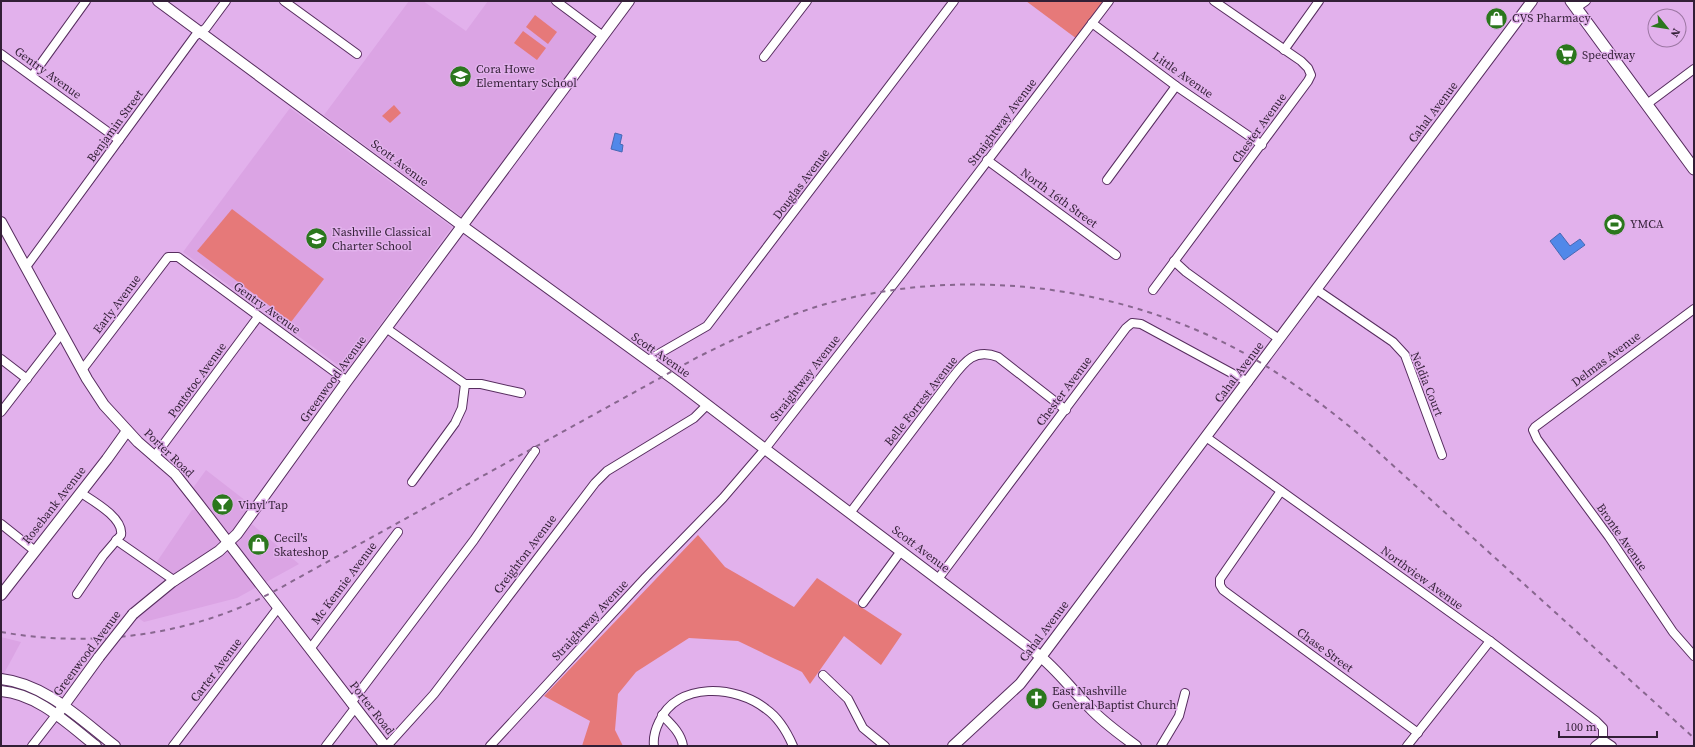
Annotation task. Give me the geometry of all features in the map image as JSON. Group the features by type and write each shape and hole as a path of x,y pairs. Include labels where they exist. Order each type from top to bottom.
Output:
{"main road":[{"path":"1573,5 1694,169"}],"street":[{"path":"32,76 86,1"},
{"name":"Scott Avenue","path":"158,1 462,226 648,360 1041,657 1092,710 1116,732 1136,746"},
{"name":"Benjamin Street","path":"26,267 195,36 206,28 226,1"},
{"path":"284,1 358,54"},
{"path":"556,1 603,36"},
{"name":"Greenwood Avenue","path":"32,746 99,656 133,614 143,604 228,543 237,534 347,381 629,1"},
{"path":"764,57 807,1"},
{"name":"Douglas Avenue","path":"648,360 707,326 954,1"},
{"name":"Straightway Avenue","path":"490,746 646,577 723,498 765,449 1108,1"},
{"path":"1214,1 1284,50 1319,1"},
{"name":"Cahal Avenue","path":"953,746 1020,684 1041,657 1532,1"},
{"path":"1573,5 1586,1"},
{"name":"Little Avenue","path":"1092,23 1176,86 1262,145"},
{"name":"Chester Avenue","path":"1153,290 1308,81 1311,75 1308,68 1284,50"},
{"name":"Gentry Avenue","path":"1,54 119,140"},
{"path":"1647,104 1694,69"},
{"path":"1107,180 1176,86"},
{"name":"North 16th Street","path":"987,160 1116,255"},
{"name":"Porter Road","path":"1,222 82,370 104,405 127,431 154,457 175,474 386,746"},
{"name":"Gentry Avenue","path":"173,256 178,257 347,381"},
{"name":"Early Avenue","path":"82,370 168,257 173,256"},
{"path":"1174,262 1279,339"},
{"name":"Neldia Court","path":"1317,290 1393,342 1405,355 1442,456"},
{"name":"Delmas Avenue","path":"1533,430 1541,422 1694,309"},
{"name":"Pontotoc Avenue","path":"154,457 258,317"},
{"name":"Chester Avenue","path":"938,579 1126,328 1132,323 1141,324 1248,382"},
{"path":"386,328 465,384 481,384 521,393"},
{"path":"1,412 62,333"},
{"name":"Belle Forrest Avenue","path":"850,513 952,378 963,364 972,357 980,354 989,354 998,358 1066,410"},
{"path":"1,359 27,379"},
{"path":"412,482 455,423 462,408 465,384"},
{"name":"Creighton Avenue","path":"386,746 434,694 595,483 607,471 694,418 707,405"},
{"name":"Bronte Avenue","path":"1533,430 1536,438 1609,537 1673,632 1694,656"},
{"name":"Rosebank Avenue","path":"1,595 81,493 127,431"},
{"name":"Northview Avenue","path":"1206,437 1490,641 1596,721 1603,728 1603,740"},
{"path":"326,746 353,705 474,540 535,451"},
{"name":"Chase Street","path":"1281,491 1220,579 1220,586 1223,590 1418,733"},
{"path":"77,594 121,534 121,525 108,512 81,493"},
{"path":"1,524 35,551"},
{"name":"Mc Kennie Avenue","path":"310,649 398,532"},
{"path":"116,540 175,581"},
{"path":"863,602 901,551"},
{"name":"Carter Avenue","path":"174,746 278,608"},
{"path":"1408,746 1490,641"},
{"path":"823,675 848,699 864,728 885,746"},
{"path":"1,679 33,687 50,696 115,746"},
{"path":"1,691 22,695 32,699 56,715 96,746"},
{"path":"654,746 656,730 662,715 675,702 687,696 715,691 730,692 741,695 766,709 778,720 787,732 793,746"},
{"path":"1161,746 1179,716 1185,693"},
{"path":"662,715 680,736 683,746"},
{"path":"1595,746 1603,740 1612,746"}],"shaded area":[{"name":"Cora Howe Elementary School","path":"409,1 423,1 466,31 488,1 549,1 596,36 462,217 324,115"},
{"path":"1026,1 1105,1 1077,39"},
{"path":"535,15 557,32 548,44 526,27"},
{"path":"523,31 546,48 537,60 514,43"},
{"path":"394,105 401,113 390,123 382,116"},
{"name":"Nashville Classical Charter School","path":"290,108 452,227 346,371 183,252"},
{"path":"232,209 324,279 291,322 197,251"},
{"path":"206,470 255,508 247,520 299,564 237,598 144,622 133,614 174,581 156,563 192,510 203,509 190,492"},
{"path":"698,535 725,567 794,607 817,578 902,634 881,665 844,636 810,684 802,672 738,641 689,638 636,672 618,694 615,730 623,746 582,746 590,721 544,696"},
{"path":"1,637 21,642 1,679"}],"water":[{"path":"615,133 622,135 620,144 623,145 622,152 611,149"},
{"path":"1560,233 1570,246 1580,239 1585,245 1564,260 1550,241"}],"railway":[{"path":"1,632 35,637 70,639 139,635 207,619 240,608 271,593 698,357 774,322 822,305 870,294 919,287 969,284 1019,286 1068,293 1117,303 1164,317 1230,345 1286,379 1355,431 1694,738"}],"place":[{"name":"CVS Pharmacy","path":"1496,18"},
{"name":"Speedway","path":"1567,55"},
{"name":"Cora Howe Elementary School","path":"460,76"},
{"name":"YMCA","path":"1615,224"},
{"name":"Nashville Classical Charter School","path":"317,239"},
{"name":"Vinyl Tap","path":"223,505"},
{"name":"Cecil's Skateshop","path":"259,545"},
{"name":"East Nashville General Baptist Church","path":"1036,698"}]}
